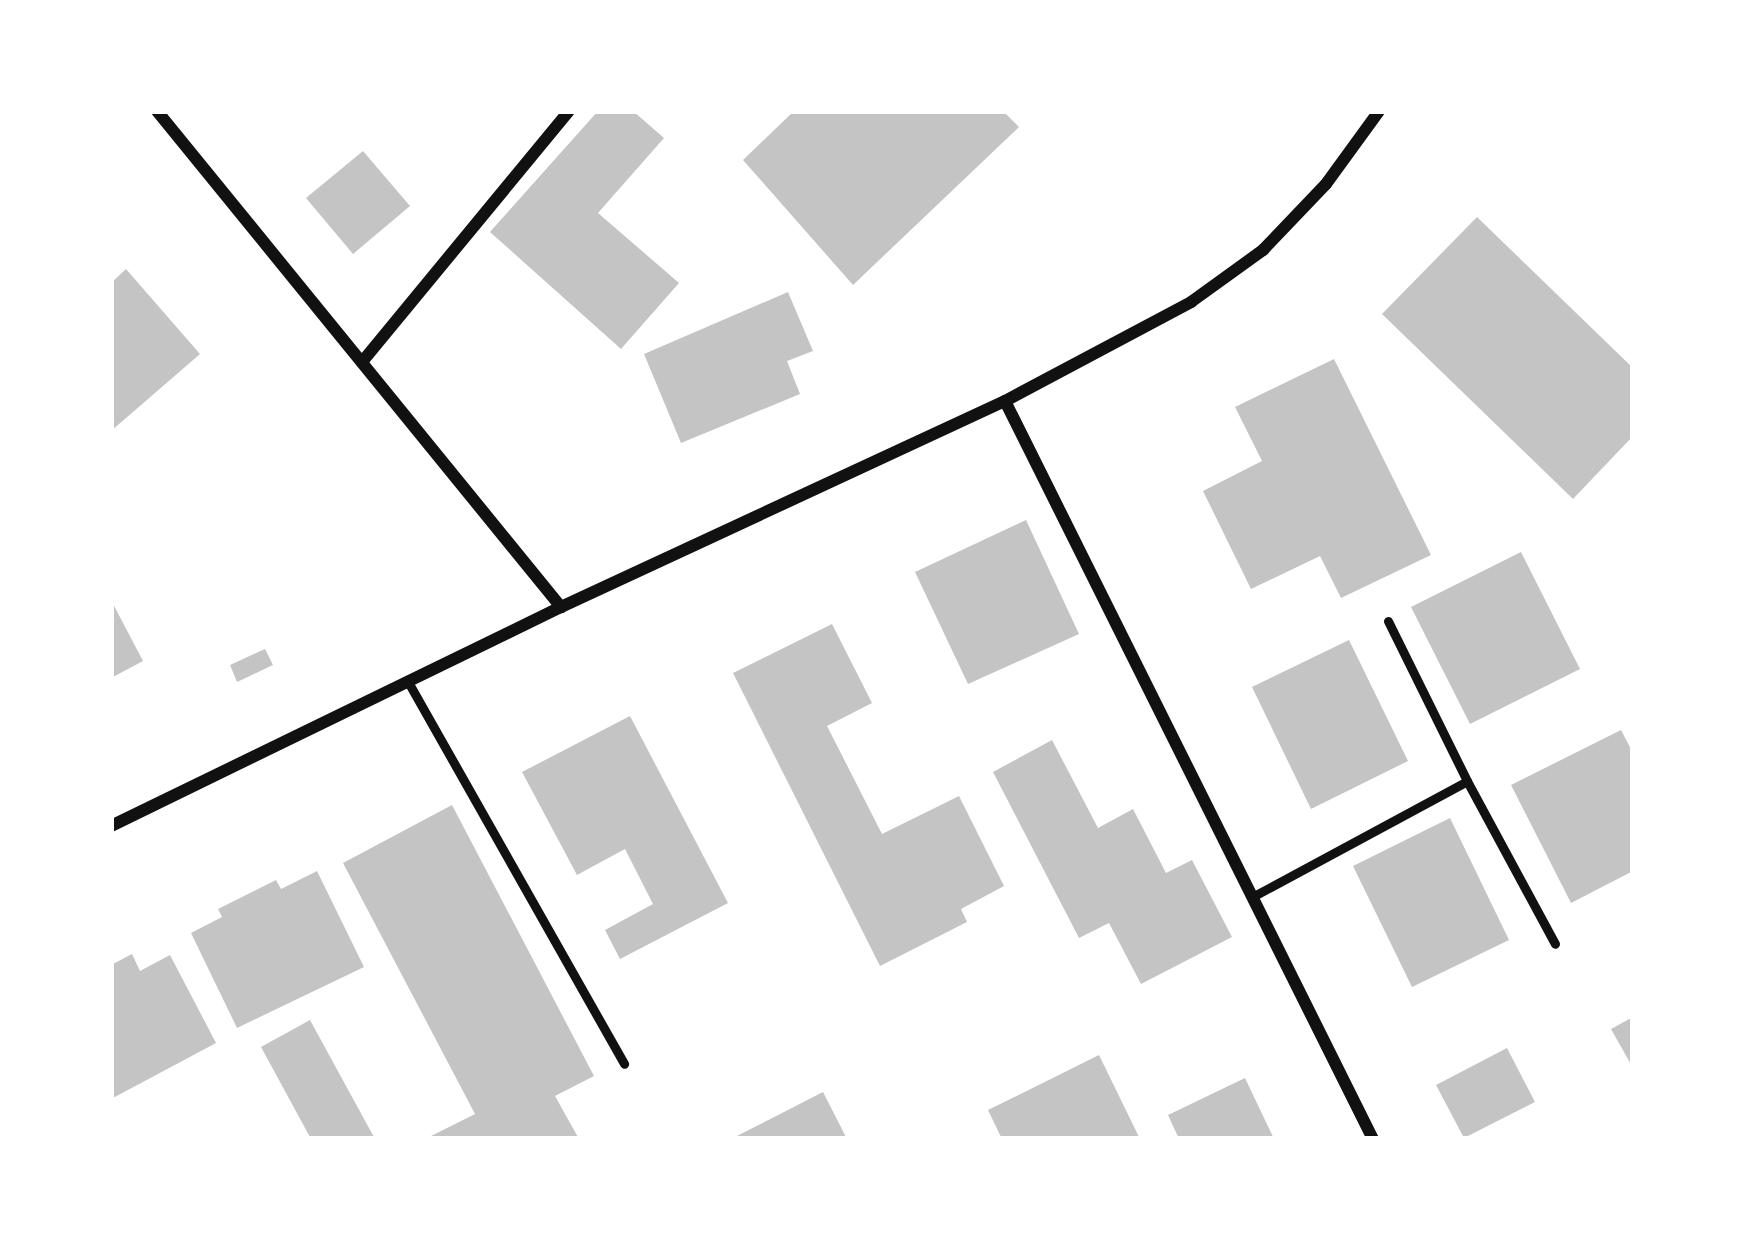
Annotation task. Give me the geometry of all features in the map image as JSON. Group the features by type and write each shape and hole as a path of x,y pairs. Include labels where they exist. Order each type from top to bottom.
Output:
{"street":[{"path":"157,111 561,607"},
{"path":"362,362 569,111"},
{"path":"111,826 407,680 1005,401 1191,302 1263,250 1326,184 1379,111"},
{"path":"1005,401 1373,1139"}],"lane":[{"path":"1388,621 1555,944"},
{"path":"407,680 624,1064"},
{"path":"1252,897 1467,781"}],"building":[{"path":"598,111 633,111 664,138 598,213 679,283 621,349 490,232"},
{"path":"794,111 1003,111 1019,127 853,285 743,160"},
{"path":"363,151 410,206 353,254 306,198"},
{"path":"1477,217 1633,368 1633,436 1573,499 1382,314"},
{"path":"126,269 200,354 111,431 111,283"},
{"path":"788,292 813,351 787,361 800,394 681,443 644,354"},
{"path":"1334,359 1431,555 1341,598 1320,556 1251,589 1203,491 1262,461 1235,407"},
{"path":"1026,520 1079,634 968,684 915,572"},
{"path":"1521,552 1580,669 1470,724 1411,607"},
{"path":"111,600 143,661 111,678"},
{"path":"832,624 872,703 827,726 882,834 959,796 1004,886 961,909 967,922 880,966 733,673"},
{"path":"1349,640 1408,761 1311,809 1252,687"},
{"path":"265,649 273,665 237,682 230,665"},
{"path":"630,716 728,903 620,959 605,930 653,904 625,849 577,875 522,772"},
{"path":"1621,730 1633,753 1633,871 1571,903 1511,785"},
{"path":"1052,740 1098,828 1133,809 1166,873 1192,860 1232,937 1141,984 1109,923 1079,938 993,772"},
{"path":"452,805 594,1076 555,1096 579,1139 425,1139 475,1114 343,863"},
{"path":"1450,818 1509,940 1412,987 1353,866"},
{"path":"317,871 364,967 237,1028 191,933 222,917 218,909 276,880 281,889"},
{"path":"132,954 140,971 170,955 216,1043 111,1099 111,965"},
{"path":"1633,1017 1633,1068 1611,1029"},
{"path":"310,1020 375,1139 311,1139 261,1047"},
{"path":"1507,1048 1535,1102 1464,1138 1436,1085"},
{"path":"1099,1055 1140,1139 1002,1139 988,1110"},
{"path":"1245,1078 1274,1139 1179,1139 1168,1115"},
{"path":"823,1092 847,1139 731,1139"}]}
